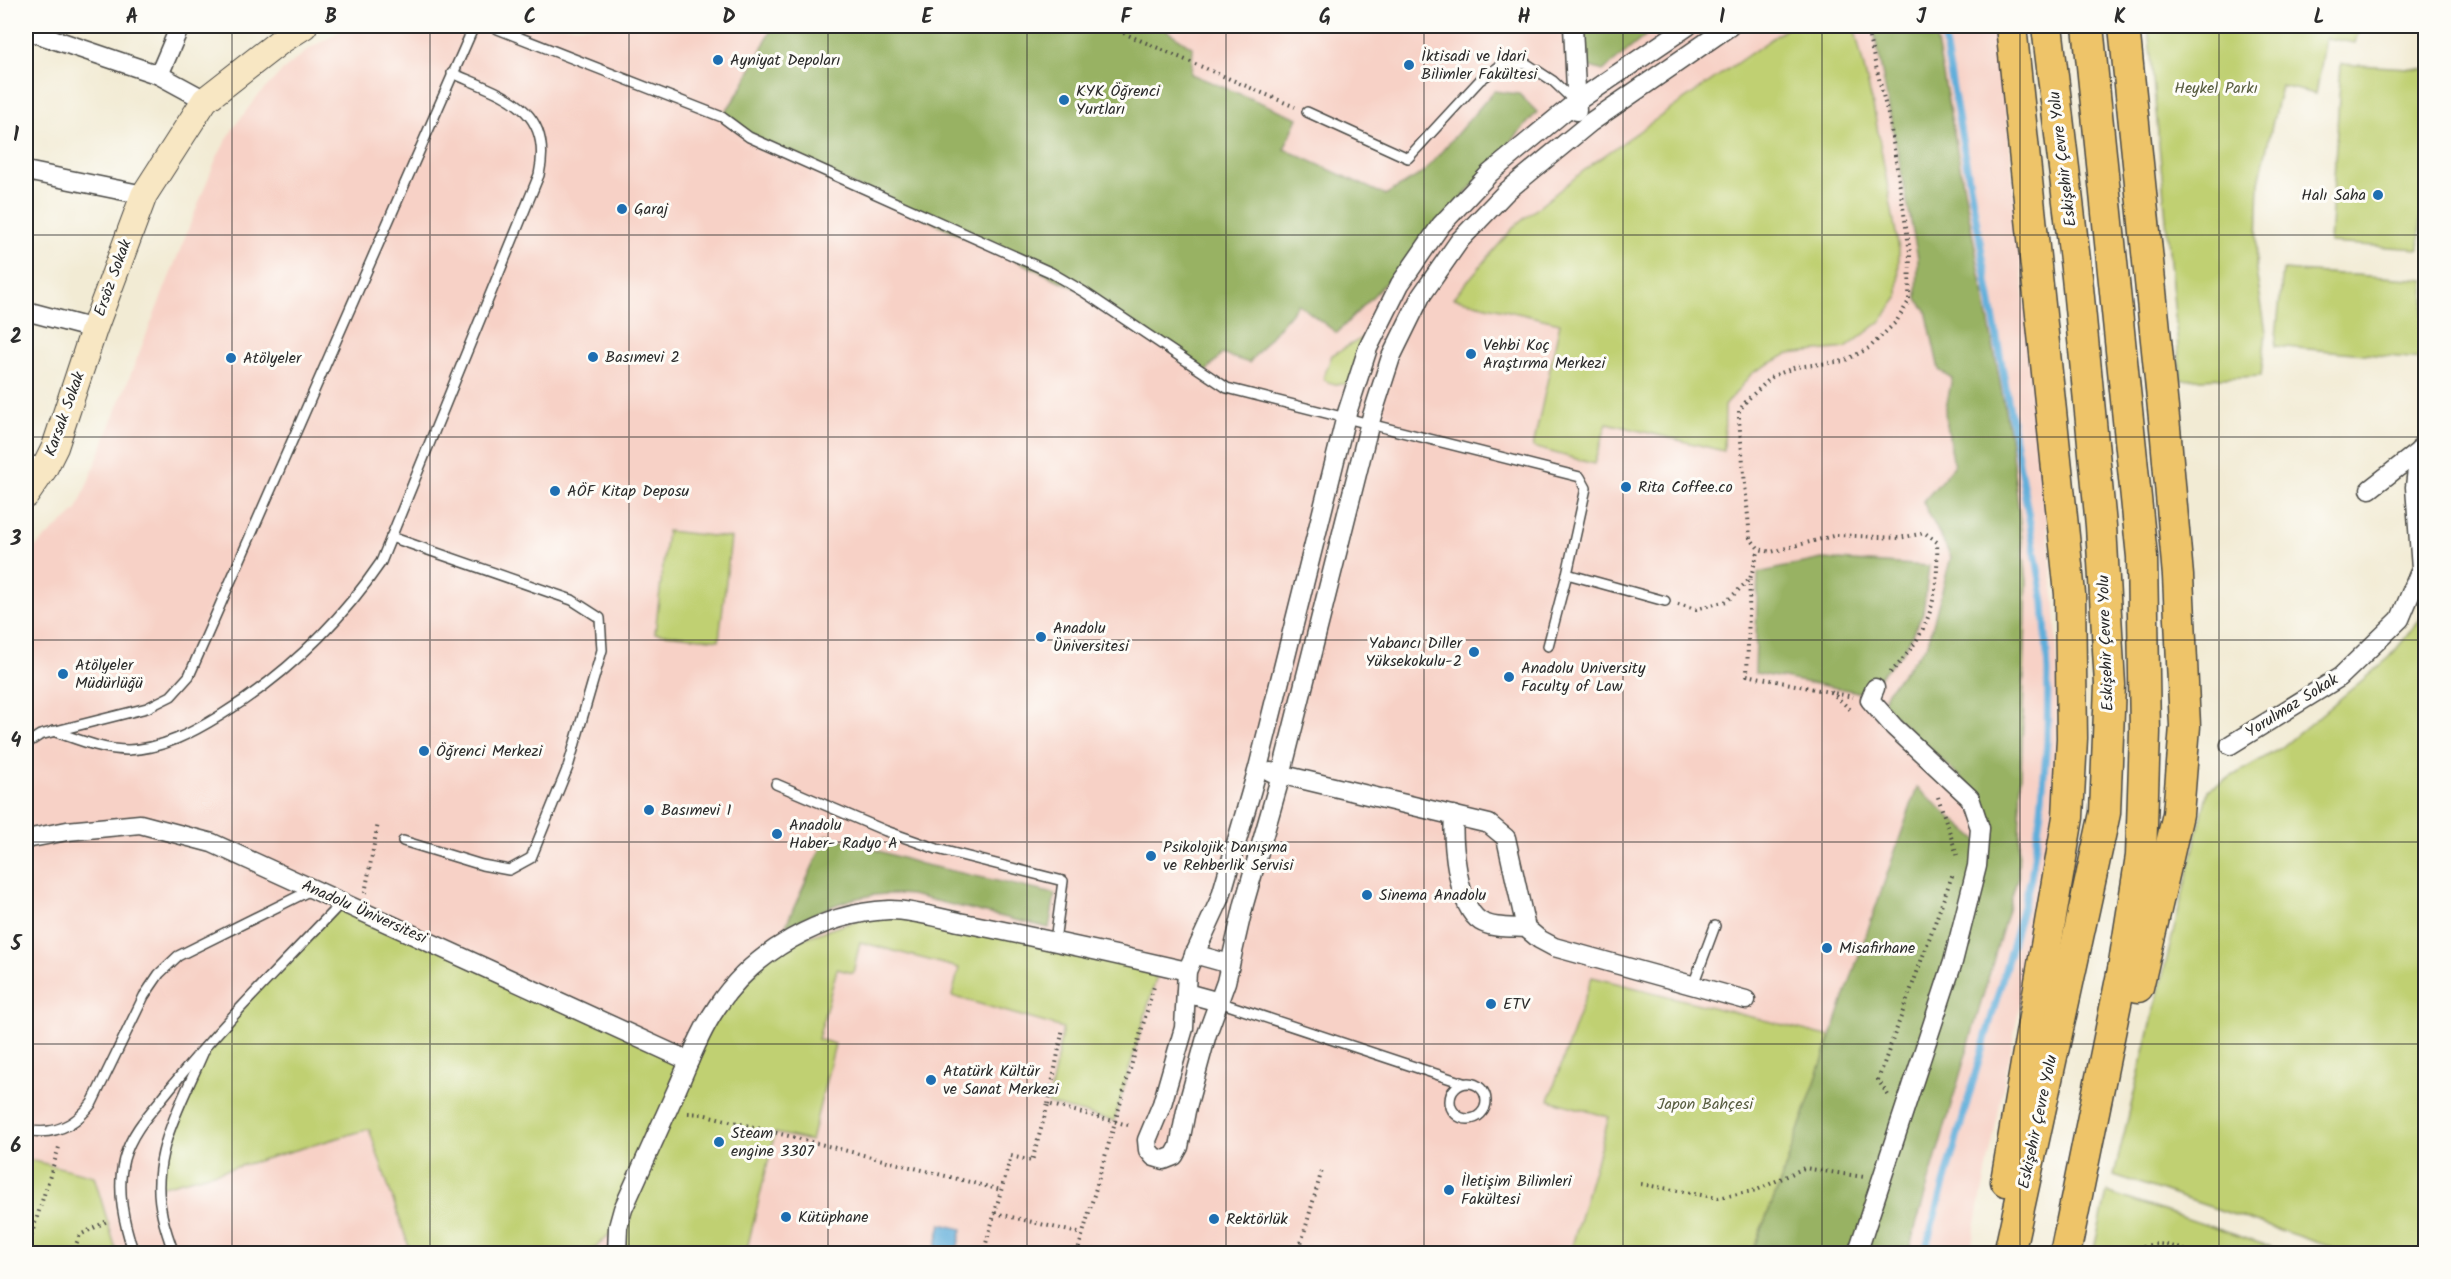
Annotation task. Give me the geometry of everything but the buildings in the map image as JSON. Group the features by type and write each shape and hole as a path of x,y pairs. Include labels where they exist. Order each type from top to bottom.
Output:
{"highway":[{"path":"1994,1254 2068,817 2072,738 2070,594 2011,26"},
{"name":"Eskişehir Çevre Yolu","path":"2009,1254 2105,813 2110,685 2101,526 2079,301 2047,26"},
{"path":"2065,1254 2123,969 2141,856 2145,732 2142,557 2088,26"},
{"path":"2071,1224 2141,976 2178,814 2185,726 2178,576 2124,26"}],"main road":[{"name":"Ersöz Sokak","path":"94,329 144,195 206,100 282,40 304,26"},
{"name":"Karsak Sokak","path":"26,495 35,467 55,447 94,329"}],"street":[{"path":"159,75 180,26"},
{"path":"1573,26 1578,132"},
{"path":"1688,26 1576,102 1490,173 1441,225 1400,284 1368,348 1346,416 1258,768 1221,899 1186,971 1184,1028 1162,1104 1147,1140 1148,1150 1154,1158 1164,1160 1174,1156 1179,1148 1186,1111 1230,964 1244,904 1281,775 1370,422 1391,357 1421,296 1460,240 1507,191 1578,132 1730,26"},
{"path":"26,30 159,75 206,100"},
{"path":"26,171 144,195"},
{"name":"Ersöz Sokak","path":"26,311 94,329"},
{"path":"2370,489 2422,445"},
{"name":"Yorulmaz Sokak","path":"2230,745 2340,677 2400,619 2421,569 2415,487 2422,445"},
{"path":"1857,1254 1953,962 1977,866 1980,828 1970,798 1894,728 1873,694"},
{"path":"1258,768 1489,824 1506,838 1526,928"},
{"path":"1454,815 1453,836 1461,885 1470,911 1481,922 1496,926 1526,928 1539,939 1554,947 1746,1000"},
{"name":"Anadolu Üniversitesi","path":"26,839 67,831 140,824 212,843 689,1061"},
{"path":"604,1254 618,1227 623,1209 689,1061 716,1008 756,964 780,946 806,932 833,920 891,909 1055,941 1186,971"},
{"path":"1194,954 1230,964"},
{"path":"1186,993 1219,1002"},
{"path":"617,1254 618,1227"}],"lane":[{"path":"26,744 40,735 53,731 153,706 171,696 189,676 474,26"},
{"path":"490,26 722,117 749,137 1050,272 1084,292 1227,388 1370,422 1580,477 1586,488 1548,646"},
{"path":"1307,112 1408,158 1480,80 1503,64 1527,64 1553,81 1576,102"},
{"path":"53,731 107,749 130,750 174,741 194,731 265,687 317,642 362,591 381,562 539,175 543,158 536,124 525,110 512,99 452,73"},
{"path":"392,537 572,600 600,618 602,650 568,767 531,858 509,870 482,865 403,841"},
{"path":"1567,574 1665,601"},
{"path":"776,784 886,831 937,849 1063,881 1055,941"},
{"path":"26,1130 47,1133 65,1128 81,1118 92,1103 144,996 159,974 178,956 313,889"},
{"path":"134,1254 122,1213 120,1187 124,1161 132,1135 208,1041 342,902"},
{"path":"1693,985 1715,926"},
{"path":"1219,1002 1463,1083"},
{"path":"174,1254 160,1208 160,1165 164,1144 208,1041"}],"path":[{"path":"1107,26 1307,112"},
{"path":"1759,549 1749,579 1747,675 1831,692 1873,694 1920,638 1933,603 1938,567 1937,542 1925,533 1899,538 1837,535 1771,552 1759,549 1750,538 1740,447 1739,411 1758,388 1773,376 1796,367 1844,361 1869,348 1896,322 1909,301 1910,252 1890,123 1866,26"},
{"path":"1665,601 1696,609 1726,601 1749,579"},
{"path":"1831,692 1857,716"},
{"path":"1935,786 1958,859"},
{"path":"362,911 378,823"},
{"path":"1886,1104 1888,1093 1878,1080 1954,870"},
{"path":"1077,1254 1160,965"},
{"path":"983,1254 1011,1156 1032,1161 1048,1104 1063,1028"},
{"path":"1048,1104 1114,1120 1150,1132"},
{"path":"666,1112 702,1114 1001,1190"},
{"path":"26,1252 65,1128"},
{"path":"1641,1184 1718,1198 1757,1190 1804,1168 1868,1177"},
{"path":"1298,1254 1322,1170"},
{"path":"72,1254 80,1235 122,1213"},
{"path":"995,1213 1082,1234"},
{"path":"2133,1254 2141,1246 2156,1242 2196,1254"}],"shaded area":[{"name":"Anadolu Üniversitesi","path":"349,26 1998,26 2055,603 2058,672 2057,741 2053,811 2045,880 1970,1253 26,1253 26,555 77,510 216,159 234,127 256,98 281,72 309,49"}],"green space":[{"path":"773,26 1160,26 1193,48 1191,74 1298,118 1284,149 1385,195 1423,173 1494,91 1519,94 1537,112 1403,265 1337,333 1298,304 1249,363 1222,354 1205,373 1084,292 749,137 722,117 741,89"},
{"path":"1583,26 1657,26 1603,71 1584,65"},
{"path":"1790,26 1854,26 1874,110 1899,250 1898,298 1881,321 1846,348 1788,354 1752,373 1725,406 1724,451 1607,423 1594,464 1533,447 1560,323 1453,298 1514,227 1592,164"},
{"path":"1873,26 1934,26 2010,437 2027,581 2018,876 1908,1253 1751,1254 1779,1186 1917,788 1988,849 1987,824 1979,795 1883,702 1886,693 1928,643 1951,557 1923,502 1954,466 1945,413 1952,378 1939,370 1926,310 1917,299 1918,258"},
{"name":"Heykel Parkı","path":"2148,26 2360,26 2355,43 2326,38 2316,94 2281,86 2259,182 2256,271 2266,332 2261,376 2181,380"},
{"name":"Halı Saha","path":"2341,64 2425,69 2425,147 2419,249 2330,243"},
{"path":"2283,270 2425,280 2421,359 2275,346"},
{"path":"1364,337 1350,383 1336,384 1323,379 1332,355"},
{"path":"667,531 731,538 719,640 655,633"},
{"path":"1822,559 1929,566 1923,613 1903,652 1864,693 1755,673 1758,573"},
{"path":"2425,613 2425,1253 2349,1253 2114,1175 2208,790 2281,748 2390,657"},
{"path":"827,835 921,864 1055,894 1049,928 911,895 893,894 846,901 785,927"},
{"path":"342,902 689,1061 716,1008 780,946 891,909 1160,965 1114,1121 1048,1104 1063,1028 952,996 959,968 860,942 853,973 837,969 818,1039 835,1044 811,1141 775,1133 746,1253 617,1253 617,1227 590,1253 411,1253 369,1129 159,1187 160,1165 208,1041"},
{"name":"Japon Bahçesi","path":"1592,977 1831,1037 1779,1186 1751,1253 1570,1253 1609,1117 1549,1100"},
{"path":"26,1159 94,1176 117,1253 26,1253"},
{"path":"2107,1192 2289,1253 2093,1253"}],"water":[{"path":"941,1224 962,1229 956,1253 934,1253"}],"waterway":[{"path":"1924,1254 2031,878 2041,810 2047,741 2048,672 2044,603 1942,26"}],"place":[{"name":"Ayniyat Depoları","path":"718,60"},
{"name":"İktisadi ve İdari Bilimler Fakültesi","path":"1409,65"},
{"name":"KYK Öğrenci Yurtları","path":"1064,100"},
{"name":"Halı Saha","path":"2378,195"},
{"name":"Garaj","path":"622,209"},
{"name":"Vehbi Koç Araştırma Merkezi","path":"1471,354"},
{"name":"Basımevi 2","path":"593,357"},
{"name":"Atölyeler","path":"231,358"},
{"name":"Rita Coffee.co","path":"1626,487"},
{"name":"AÖF Kitap Deposu","path":"555,491"},
{"name":"Anadolu Üniversitesi","path":"1041,637"},
{"name":"Yabancı Diller Yüksekokulu-2","path":"1474,652"},
{"name":"Atölyeler Müdürlüğü","path":"63,674"},
{"name":"Anadolu University Faculty of Law","path":"1509,677"},
{"name":"Öğrenci Merkezi","path":"424,751"},
{"name":"Basımevi 1","path":"649,810"},
{"name":"Anadolu Haber- Radyo A","path":"777,834"},
{"name":"Psikolojik Danışma ve Rehberlik Servisi","path":"1151,856"},
{"name":"Sinema Anadolu","path":"1367,895"},
{"name":"Misafirhane","path":"1827,948"},
{"name":"ETV","path":"1491,1004"},
{"name":"Atatürk Kültür ve Sanat Merkezi","path":"931,1080"},
{"name":"Steam engine 3307","path":"719,1142"},
{"name":"İletişim Bilimleri Fakültesi","path":"1449,1190"},
{"name":"Kütüphane","path":"786,1217"},
{"name":"Rektörlük","path":"1214,1219"}]}
